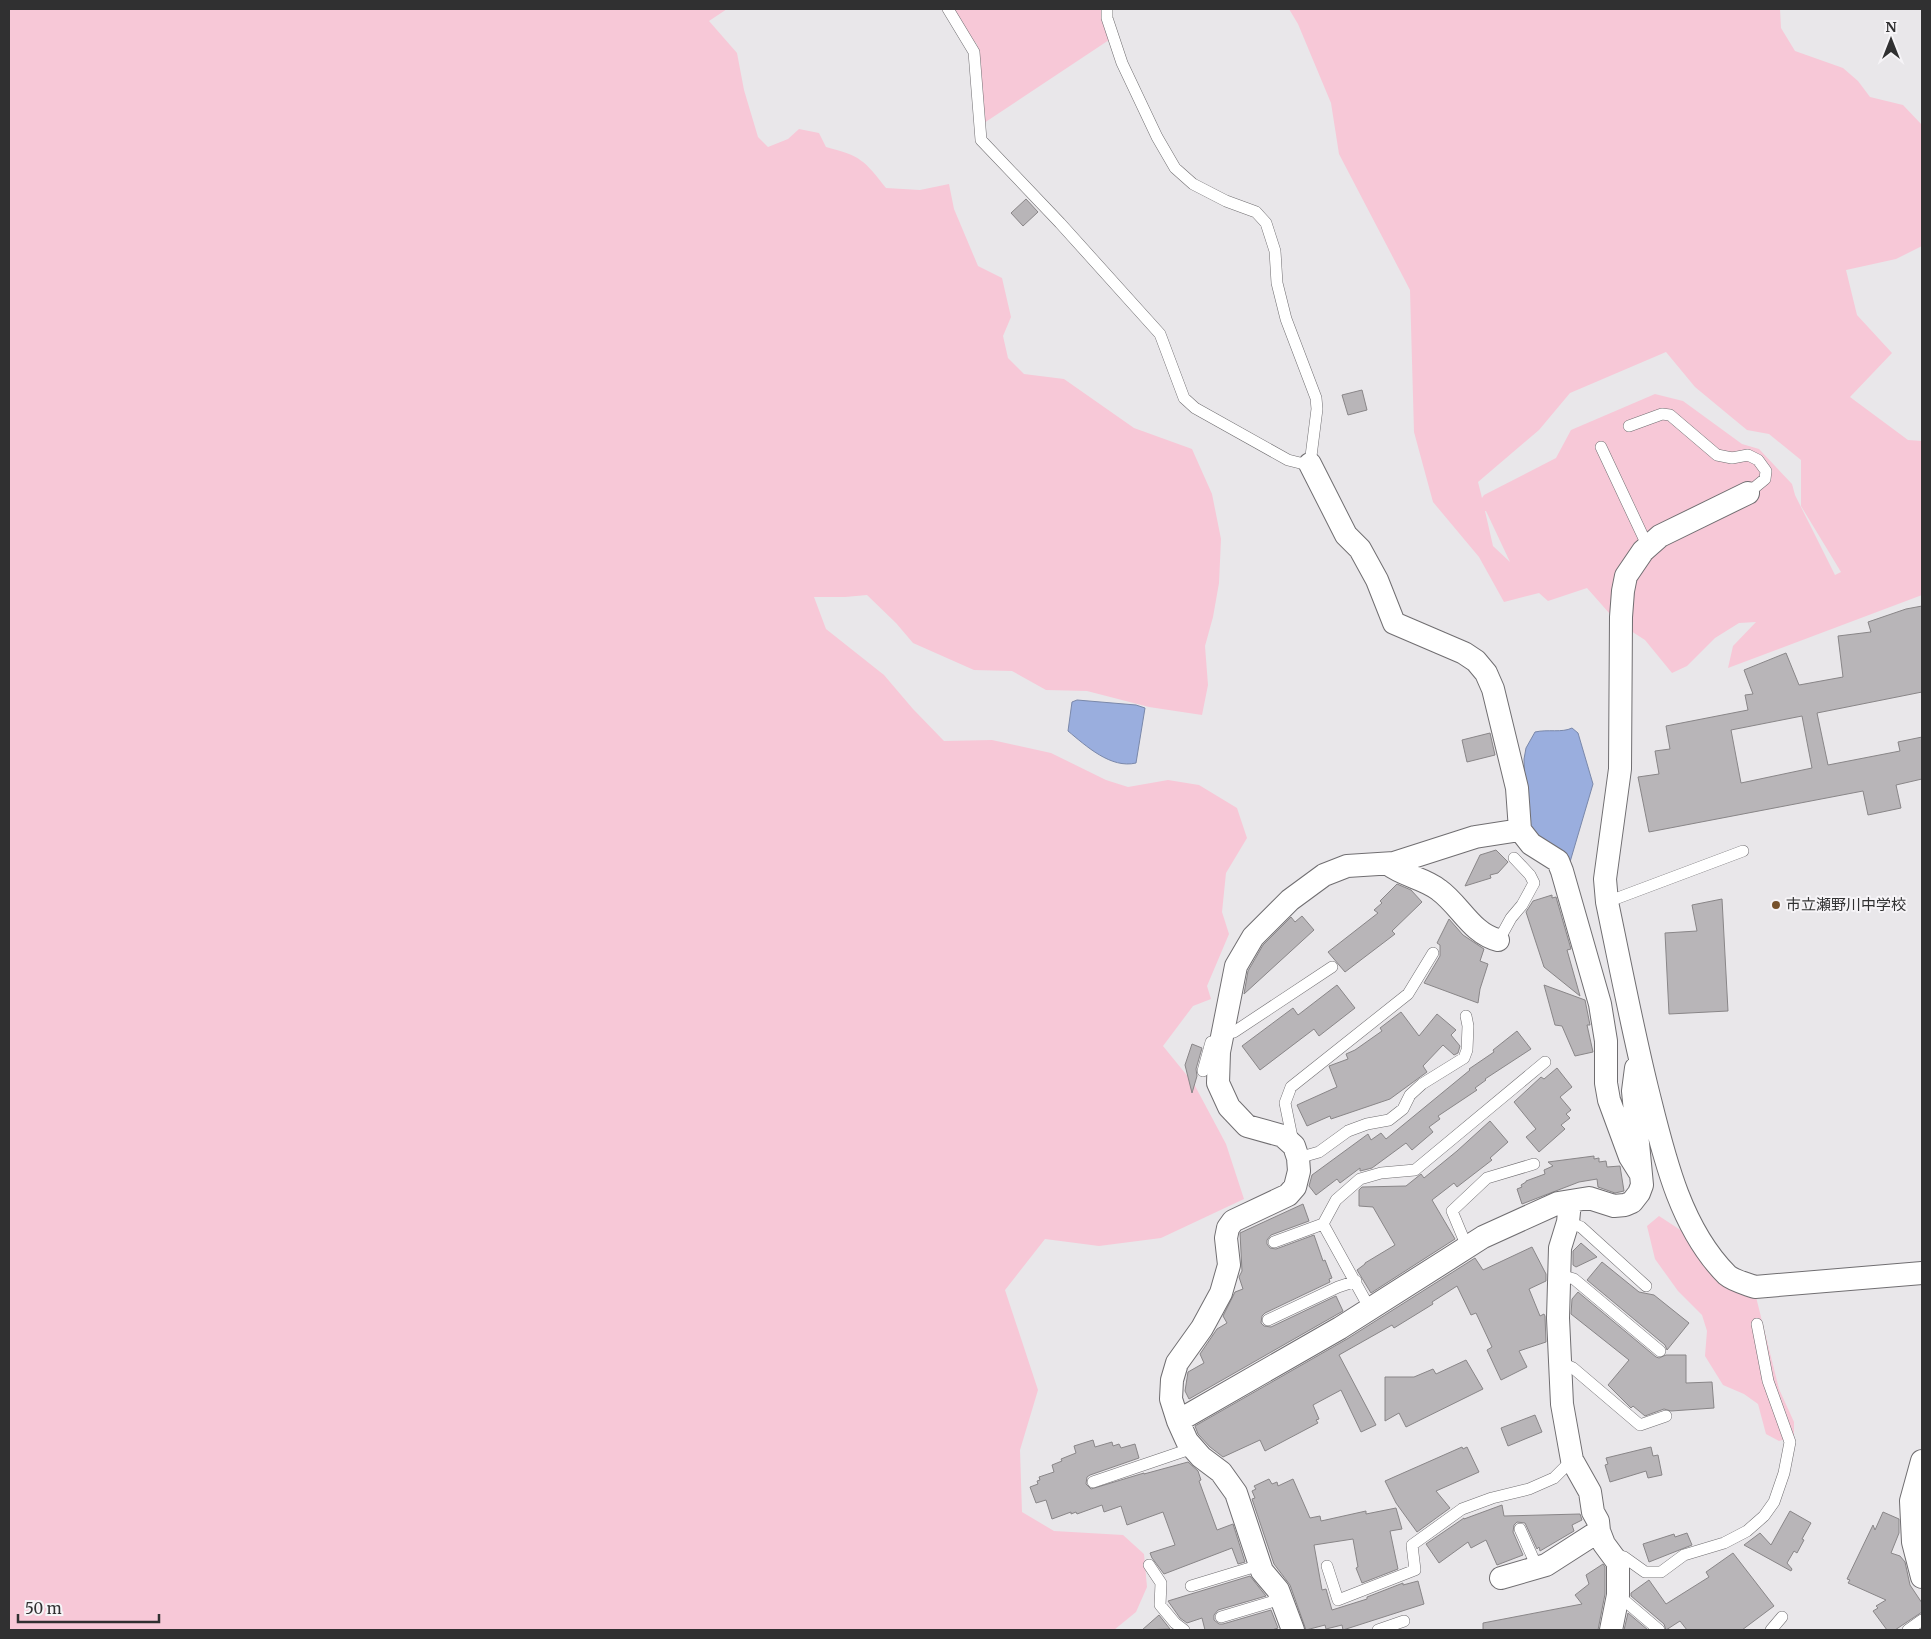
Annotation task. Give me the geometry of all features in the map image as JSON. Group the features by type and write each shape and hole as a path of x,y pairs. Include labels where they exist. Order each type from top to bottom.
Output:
{"street":[{"path":"1310,464 1346,535 1360,549 1377,580 1394,623 1464,653 1476,661 1486,673 1493,688 1518,788 1520,830 1531,844 1558,861 1562,871 1600,1004 1606,1041 1606,1083 1609,1100 1630,1158 1640,1173"},
{"path":"1748,493 1660,536 1633,564 1626,576 1623,591 1621,617 1620,769 1605,879 1607,902 1638,1049 1666,1164 1693,1227 1711,1255 1729,1276 1755,1287 1922,1274"},
{"path":"1293,1630 1278,1590 1262,1571 1236,1493 1221,1472 1201,1457 1187,1441 1171,1400 1172,1380 1177,1363 1202,1328 1221,1293 1229,1265 1226,1238 1228,1228 1233,1221 1288,1195 1295,1187 1298,1178 1296,1152 1283,1136 1247,1126 1229,1107 1218,1083 1219,1052 1236,966 1253,937 1290,900 1324,875 1347,866 1394,863 1475,837 1520,830"},
{"path":"1388,864 1406,876 1438,888 1454,902 1478,931 1485,936 1498,940"},
{"path":"1611,1630 1618,1595 1618,1564 1613,1554 1604,1544 1590,1492 1572,1460 1562,1404 1558,1318 1560,1248 1569,1212 1590,1198 1614,1206 1625,1205 1632,1202 1639,1193 1642,1184 1633,1091 1638,1049"},
{"path":"1178,1421 1370,1310 1483,1237 1558,1203 1569,1212"},
{"path":"1922,1461 1911,1501 1911,1508 1913,1542 1922,1577"},
{"path":"1501,1578 1546,1565 1599,1531"}],"lane":[{"path":"948,9 974,52 981,140 1060,223 1160,334 1184,398 1195,408 1288,460 1310,464 1317,409 1316,398 1286,319 1277,283 1275,251 1266,223 1256,212 1226,201 1193,184 1175,168 1157,137 1122,64 1107,18 1107,9"},
{"path":"1629,426 1662,414 1670,415 1717,455 1732,458 1748,455 1758,460 1766,471 1765,479 1748,493"},
{"path":"1601,447 1648,547"},
{"path":"1607,902 1743,851"},
{"path":"1498,940 1511,918 1522,905 1534,883 1530,875 1514,858"},
{"path":"1433,953 1408,994 1291,1087 1285,1103 1296,1152 1319,1152 1348,1131 1368,1124 1389,1120 1403,1109 1410,1096 1422,1084 1464,1058 1467,1050 1468,1026 1466,1016"},
{"path":"1203,1071 1215,1027 1223,1032 1234,1032 1332,967"},
{"path":"1274,1242 1323,1224 1336,1200 1360,1180 1381,1173 1415,1170 1545,1062"},
{"path":"1467,1248 1452,1211 1488,1178 1534,1164"},
{"path":"1569,1212 1581,1227 1646,1286"},
{"path":"1323,1224 1370,1310"},
{"path":"1560,1274 1574,1279 1660,1351"},
{"path":"1268,1320 1338,1288 1356,1282"},
{"path":"1613,1554 1624,1557 1645,1572 1661,1572 1684,1555 1724,1543 1747,1531 1764,1516 1774,1502 1784,1474 1790,1442 1768,1381 1757,1324"},
{"path":"1560,1362 1573,1368 1640,1425 1666,1416"},
{"path":"1093,1482 1193,1448"},
{"path":"1327,1566 1338,1600 1415,1570 1412,1545 1462,1509 1492,1498 1529,1489 1554,1478 1572,1460"},
{"path":"1520,1529 1537,1567"},
{"path":"1149,1565 1161,1583 1160,1605 1175,1623 1184,1630"},
{"path":"1191,1586 1260,1565"},
{"path":"1618,1595 1659,1630"},
{"path":"1221,1617 1281,1599"},
{"path":"1771,1630 1782,1617"},
{"path":"1908,1630 1922,1620"},
{"path":"1378,1630 1404,1621"}],"shaded area":[{"path":"9,9 727,9 709,21 737,53 744,90 758,137 768,147 788,139 799,129 819,133 826,147 847,153 861,160 886,188 920,190 949,184 954,209 978,266 1002,278 1011,317 1003,336 1008,358 1024,374 1064,379 1134,428 1192,449 1212,494 1221,539 1219,583 1213,617 1205,646 1208,685 1202,715 1149,707 1087,691 1046,690 1012,671 974,670 913,643 896,623 867,595 814,597 826,629 884,675 944,741 992,740 1051,753 1106,780 1128,787 1168,780 1199,785 1237,808 1247,838 1226,873 1222,912 1229,934 1207,986 1211,999 1193,1006 1163,1046 1194,1084 1226,1144 1244,1199 1161,1238 1099,1246 1045,1239 1005,1290 1038,1390 1020,1450 1022,1512 1054,1531 1123,1535 1144,1554 1147,1587 1136,1612 1114,1630 9,1630"},
{"path":"941,9 1101,9 1109,40 984,123 977,91 977,44"},
{"path":"1289,9 1780,9 1781,28 1795,51 1843,68 1858,81 1870,97 1903,105 1922,125 1922,246 1896,259 1846,270 1857,315 1892,353 1850,397 1908,440 1922,441 1922,595 1728,668 1733,646 1756,622 1739,623 1715,638 1687,666 1672,673 1645,640 1617,622 1587,588 1548,601 1539,593 1504,602 1479,557 1433,502 1414,432 1410,290 1339,154 1331,103 1298,24","holes":["1666,352 1695,387 1747,430 1769,434 1801,460 1801,506 1841,572 1835,575 1795,495 1792,484 1759,449 1742,444 1683,401 1655,394 1571,430 1556,458 1484,495 1482,498 1478,482 1539,430 1570,393","1486,511 1510,562 1493,546"]},
{"path":"1659,1216 1682,1231 1705,1264 1755,1293 1779,1389 1794,1422 1794,1437 1779,1441 1766,1434 1758,1404 1744,1394 1723,1385 1705,1356 1707,1331 1702,1315 1678,1291 1655,1259 1647,1226"}],"water":[{"path":"1077,700 1136,705 1145,708 1136,763 1117,763 1099,755 1068,731 1072,702"},
{"path":"1572,728 1578,733 1593,784 1570,862 1526,829 1524,759 1526,748 1535,732"}],"building":[{"path":"1026,199 1038,212 1023,226 1011,213"},
{"path":"1362,390 1367,410 1348,415 1342,395"},
{"path":"1922,606 1922,692 1817,713 1828,765 1900,751 1898,742 1922,737 1922,779 1896,785 1901,808 1868,815 1863,791 1649,832 1638,777 1659,774 1655,751 1670,749 1666,726 1748,710 1745,695 1753,694 1744,670 1786,653 1799,685 1843,677 1838,636 1871,632 1868,622 1906,609","holes":["1802,716 1812,768 1741,783 1731,730"]},
{"path":"1490,733 1495,755 1467,762 1462,740"},
{"path":"1496,850 1508,862 1498,873 1490,875 1491,878 1465,886 1480,855"},
{"path":"1397,884 1411,890 1422,902 1392,931 1395,934 1345,972 1328,952 1378,913 1374,910"},
{"path":"1552,895 1552,898 1556,897 1571,949 1567,950 1580,996 1544,967 1526,912 1533,901"},
{"path":"1722,899 1728,1011 1669,1014 1665,933 1697,931 1692,905"},
{"path":"1302,916 1314,930 1244,994 1248,971 1263,945 1291,917 1295,922"},
{"path":"1449,919 1463,935 1484,949 1480,961 1488,964 1480,989 1478,1003 1424,983 1440,956 1440,945 1437,943"},
{"path":"1337,985 1355,1008 1319,1036 1314,1029 1260,1070 1242,1046 1293,1008 1298,1015"},
{"path":"1544,985 1585,1000 1590,1025 1587,1025 1593,1052 1575,1056 1562,1026 1555,1025"},
{"path":"1401,1012 1419,1036 1437,1014 1456,1030 1451,1035 1460,1046 1458,1053 1454,1055 1443,1045 1423,1066 1427,1072 1390,1099 1331,1119 1330,1116 1307,1126 1297,1105 1337,1087 1329,1066 1348,1059 1346,1054 1382,1031 1380,1028"},
{"path":"1517,1031 1531,1049 1485,1079 1475,1088 1477,1090 1438,1116 1440,1119 1429,1127 1433,1132 1412,1150 1406,1143 1372,1168 1360,1171 1360,1168 1340,1183 1337,1179 1316,1195 1309,1186 1312,1175 1368,1134 1371,1140 1381,1133 1386,1139 1469,1069 1494,1052 1493,1050"},
{"path":"1192,1044 1202,1048 1192,1093 1185,1065"},
{"path":"1557,1068 1572,1087 1560,1097 1571,1110 1566,1114 1570,1118 1561,1125 1565,1129 1539,1152 1526,1137 1536,1129 1514,1102 1541,1077 1544,1079"},
{"path":"1490,1121 1508,1142 1490,1158 1492,1160 1457,1187 1454,1183 1432,1200 1455,1239 1371,1293 1357,1270 1395,1245 1373,1207 1359,1206 1359,1190 1362,1187 1406,1186 1421,1174 1424,1178"},
{"path":"1594,1156 1594,1159 1599,1158 1599,1162 1606,1161 1607,1167 1620,1166 1624,1191 1615,1193 1598,1187 1597,1179 1579,1182 1522,1204 1517,1189 1522,1187 1521,1185 1526,1181 1545,1174 1544,1170 1553,1166 1548,1162"},
{"path":"1303,1204 1309,1221 1271,1235 1267,1240 1267,1244 1270,1248 1276,1249 1314,1235 1323,1261 1325,1260 1332,1278 1329,1279 1330,1282 1265,1313 1262,1316 1261,1323 1264,1326 1271,1327 1336,1296 1343,1311 1189,1399 1185,1391 1188,1372 1204,1363 1200,1354 1217,1329 1227,1323 1223,1316 1235,1292 1243,1289 1239,1277 1242,1271 1240,1233"},
{"path":"1581,1243 1597,1257 1576,1267 1573,1265 1573,1251"},
{"path":"1532,1247 1546,1274 1546,1281 1529,1289 1540,1316 1544,1314 1545,1316 1546,1342 1519,1351 1527,1367 1501,1380 1487,1350 1492,1347 1476,1313 1471,1315 1457,1286 1432,1302 1433,1304 1394,1328 1392,1325 1339,1355 1376,1425 1361,1432 1341,1390 1313,1405 1319,1419 1316,1420 1318,1423 1265,1451 1260,1440 1223,1457 1198,1434 1195,1426 1347,1339 1475,1258 1483,1270"},
{"path":"1602,1262 1639,1292 1654,1295 1689,1323 1667,1350 1665,1345 1587,1280"},
{"path":"1578,1292 1656,1357 1686,1355 1686,1383 1712,1382 1714,1408 1671,1411 1664,1409 1645,1416 1633,1406 1631,1408 1608,1385 1629,1360 1571,1314 1572,1299"},
{"path":"1466,1360 1483,1389 1406,1427 1399,1413 1385,1421 1385,1377 1414,1377 1433,1369 1436,1374"},
{"path":"1535,1415 1542,1432 1508,1446 1501,1428"},
{"path":"1093,1440 1095,1447 1112,1442 1113,1446 1119,1444 1121,1448 1135,1444 1139,1458 1090,1475 1087,1477 1086,1484 1091,1489 1188,1462 1198,1471 1201,1480 1199,1481 1217,1530 1233,1524 1245,1562 1238,1564 1232,1548 1164,1574 1150,1553 1175,1545 1163,1512 1127,1525 1121,1506 1104,1512 1102,1505 1077,1514 1076,1512 1071,1514 1071,1512 1052,1519 1046,1500 1036,1503 1030,1487 1038,1484 1039,1477 1054,1472 1052,1465 1076,1453 1074,1446"},
{"path":"1462,1447 1463,1449 1467,1447 1479,1472 1436,1491 1450,1508 1417,1532 1396,1503 1385,1481"},
{"path":"1651,1447 1653,1456 1658,1455 1662,1475 1648,1478 1646,1471 1610,1482 1605,1465 1608,1464 1606,1458"},
{"path":"1269,1479 1272,1484 1277,1482 1278,1486 1293,1479 1310,1518 1320,1516 1321,1521 1366,1511 1366,1514 1396,1508 1402,1529 1390,1531 1398,1569 1362,1583 1356,1568 1358,1567 1353,1539 1314,1545 1322,1590 1326,1589 1332,1610 1367,1599 1367,1597 1403,1583 1403,1585 1418,1581 1424,1604 1343,1630 1342,1625 1326,1629 1325,1625 1306,1630 1290,1585 1274,1564 1252,1499 1255,1498 1252,1491 1256,1489 1254,1486"},
{"path":"1502,1505 1504,1516 1580,1514 1582,1520 1572,1525 1574,1531 1540,1551 1539,1547 1537,1549 1525,1523 1517,1522 1514,1525 1513,1532 1523,1555 1497,1565 1486,1540 1471,1548 1468,1542 1439,1563 1426,1544 1464,1518"},
{"path":"1790,1511 1811,1523 1797,1553 1794,1551 1787,1563 1792,1569 1791,1571 1744,1545 1760,1533 1771,1545"},
{"path":"1883,1512 1899,1519 1899,1533 1891,1553 1900,1556 1905,1562 1910,1585 1922,1603 1922,1612 1895,1630 1887,1630 1873,1611 1878,1608 1876,1606 1886,1600 1848,1583 1850,1580 1847,1579 1873,1525 1875,1530"},
{"path":"1687,1533 1692,1545 1649,1562 1643,1544 1674,1534 1675,1537"},
{"path":"1733,1553 1774,1606 1742,1630 1687,1630 1680,1621 1666,1630 1664,1624 1631,1596 1631,1593 1649,1580 1666,1604 1709,1577 1706,1572"},
{"path":"1603,1564 1605,1567 1605,1594 1598,1630 1483,1630 1483,1623 1582,1604 1575,1595 1589,1584 1586,1575"},
{"path":"1250,1576 1266,1596 1218,1610 1214,1615 1214,1620 1219,1624 1223,1624 1271,1610 1278,1628 1272,1630 1205,1630 1202,1618 1187,1623 1180,1618 1168,1601"},
{"path":"1628,1613 1648,1630 1624,1630"},
{"path":"1159,1615 1170,1629 1142,1630"}],"place":[{"name":"市立瀬野川中学校","path":"1776,905"}]}
